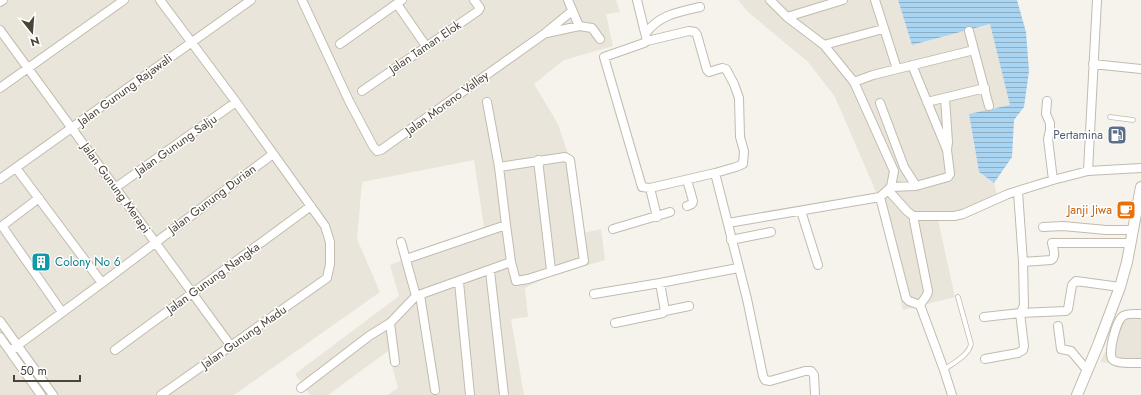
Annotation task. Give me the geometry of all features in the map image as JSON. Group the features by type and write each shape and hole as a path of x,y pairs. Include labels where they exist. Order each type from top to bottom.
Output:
{"street":[{"path":"0,88 124,0"},
{"path":"160,0 311,206"},
{"name":"Jalan Gunung Rajawali","path":"0,179 251,0"},
{"name":"Jalan Moreno Valley","path":"302,0 360,122 377,151 381,150 544,34 572,11"},
{"name":"Jalan Taman Elok","path":"362,91 478,11 480,8 474,0"},
{"path":"568,0 580,26 592,28 600,39"},
{"path":"637,0 646,37"},
{"path":"770,0 787,17 824,45 854,82 894,171 890,189"},
{"path":"787,17 843,0"},
{"path":"875,0 897,69"},
{"path":"1088,171 1097,0"},
{"path":"340,44 399,2 426,46"},
{"path":"646,37 689,31 695,32 707,70 709,72 726,68 739,98 740,137 744,151 743,164 687,180 650,188 642,187 604,57 644,43 646,37 655,22 666,16 700,7"},
{"name":"Jalan Moreno Valley","path":"544,34 580,26"},
{"path":"824,45 884,28"},
{"name":"Jalan Gunung Merapi","path":"0,30 232,346"},
{"path":"969,31 990,106"},
{"path":"854,82 873,75 974,50"},
{"path":"1093,64 1141,69"},
{"path":"912,65 947,150"},
{"path":"927,102 985,88"},
{"path":"728,223 880,197 890,189 916,186 948,177 950,174 947,150 948,142 945,98"},
{"path":"1047,101 1046,114 1050,123 1048,138 1053,180"},
{"name":"Jalan Gunung Salju","path":"115,188 236,102"},
{"path":"486,102 499,167 511,262 515,280 518,282 551,270 584,261 570,160 565,157 499,167"},
{"path":"880,103 904,167 916,186"},
{"name":"Jalan Gunung Durian","path":"10,351 273,154"},
{"path":"538,160 551,270"},
{"path":"894,171 904,167"},
{"path":"16,168 102,283"},
{"path":"890,189 907,211 913,216 954,216 963,214 1008,194 1088,171 1141,168"},
{"path":"715,173 747,299 763,376 765,380 770,382 805,371 811,371 814,375 815,395"},
{"path":"687,180 693,201 692,204 687,206"},
{"path":"650,188 657,217"},
{"path":"1077,395 1120,287 1136,228 1141,190"},
{"path":"985,359 1018,353 1023,350 1024,346 1020,313 1024,306 1023,262 1018,192"},
{"path":"880,197 906,298 909,301 920,305 952,395"},
{"path":"39,198 2,226 62,312"},
{"name":"Jalan Gunung Madu","path":"161,395 327,278 330,264 330,242 325,226 311,206"},
{"name":"Jalan Gunung Nangka","path":"115,350 311,206"},
{"path":"800,211 818,265"},
{"path":"613,229 670,212"},
{"path":"914,222 928,291 920,305"},
{"path":"406,259 506,225"},
{"path":"1043,227 1063,226 1106,230 1136,228"},
{"path":"1104,243 1106,230"},
{"path":"731,240 771,232"},
{"path":"401,242 418,295 435,390"},
{"path":"1023,262 1053,259 1052,243 1131,243"},
{"path":"301,388 369,336 390,323 418,295 490,271 511,262"},
{"path":"594,294 738,268"},
{"path":"490,271 504,395"},
{"path":"984,317 1020,313 1066,311 1068,309 1072,285 1076,281 1120,287"},
{"path":"459,282 470,395"},
{"path":"660,283 666,311"},
{"path":"615,323 689,306"},
{"path":"1141,314 1127,314 1120,318 1113,335 1111,356 1112,360 1116,362 1141,363"},
{"path":"0,321 54,395"},
{"path":"390,323 395,362"},
{"path":"1058,326 1061,349 1071,351 1087,370"},
{"path":"0,337 41,395"}],"lane":[{"path":"1110,117 1133,120"},
{"path":"944,370 967,352 971,344 958,297"}],"shaded area":[{"path":"0,0 616,0 620,12 606,14 613,46 564,60 534,84 558,124 575,175 584,233 601,229 605,260 547,277 525,288 528,317 511,319 524,395 387,395 398,388 388,351 328,395 310,395 295,374 399,296 390,265 484,227 474,160 362,182 357,239 380,292 234,395 0,395"},
{"path":"738,0 898,0 912,45 990,24 1011,106 969,114 979,172 994,183 999,203 952,221 938,220 955,297 903,310 880,201 835,97 808,62 748,12"},
{"path":"1141,310 1141,366 1100,362 1126,311"}],"water":[{"path":"898,0 1017,0 1026,32 1029,71 1024,107 1014,120 1012,157 994,183 979,172 969,114 1010,105 990,24 912,45"}],"place":[{"name":"Pertamina","path":"1117,135"},
{"name":"Janji Jiwa","path":"1126,210"},
{"name":"Colony No 6","path":"41,262"}]}
